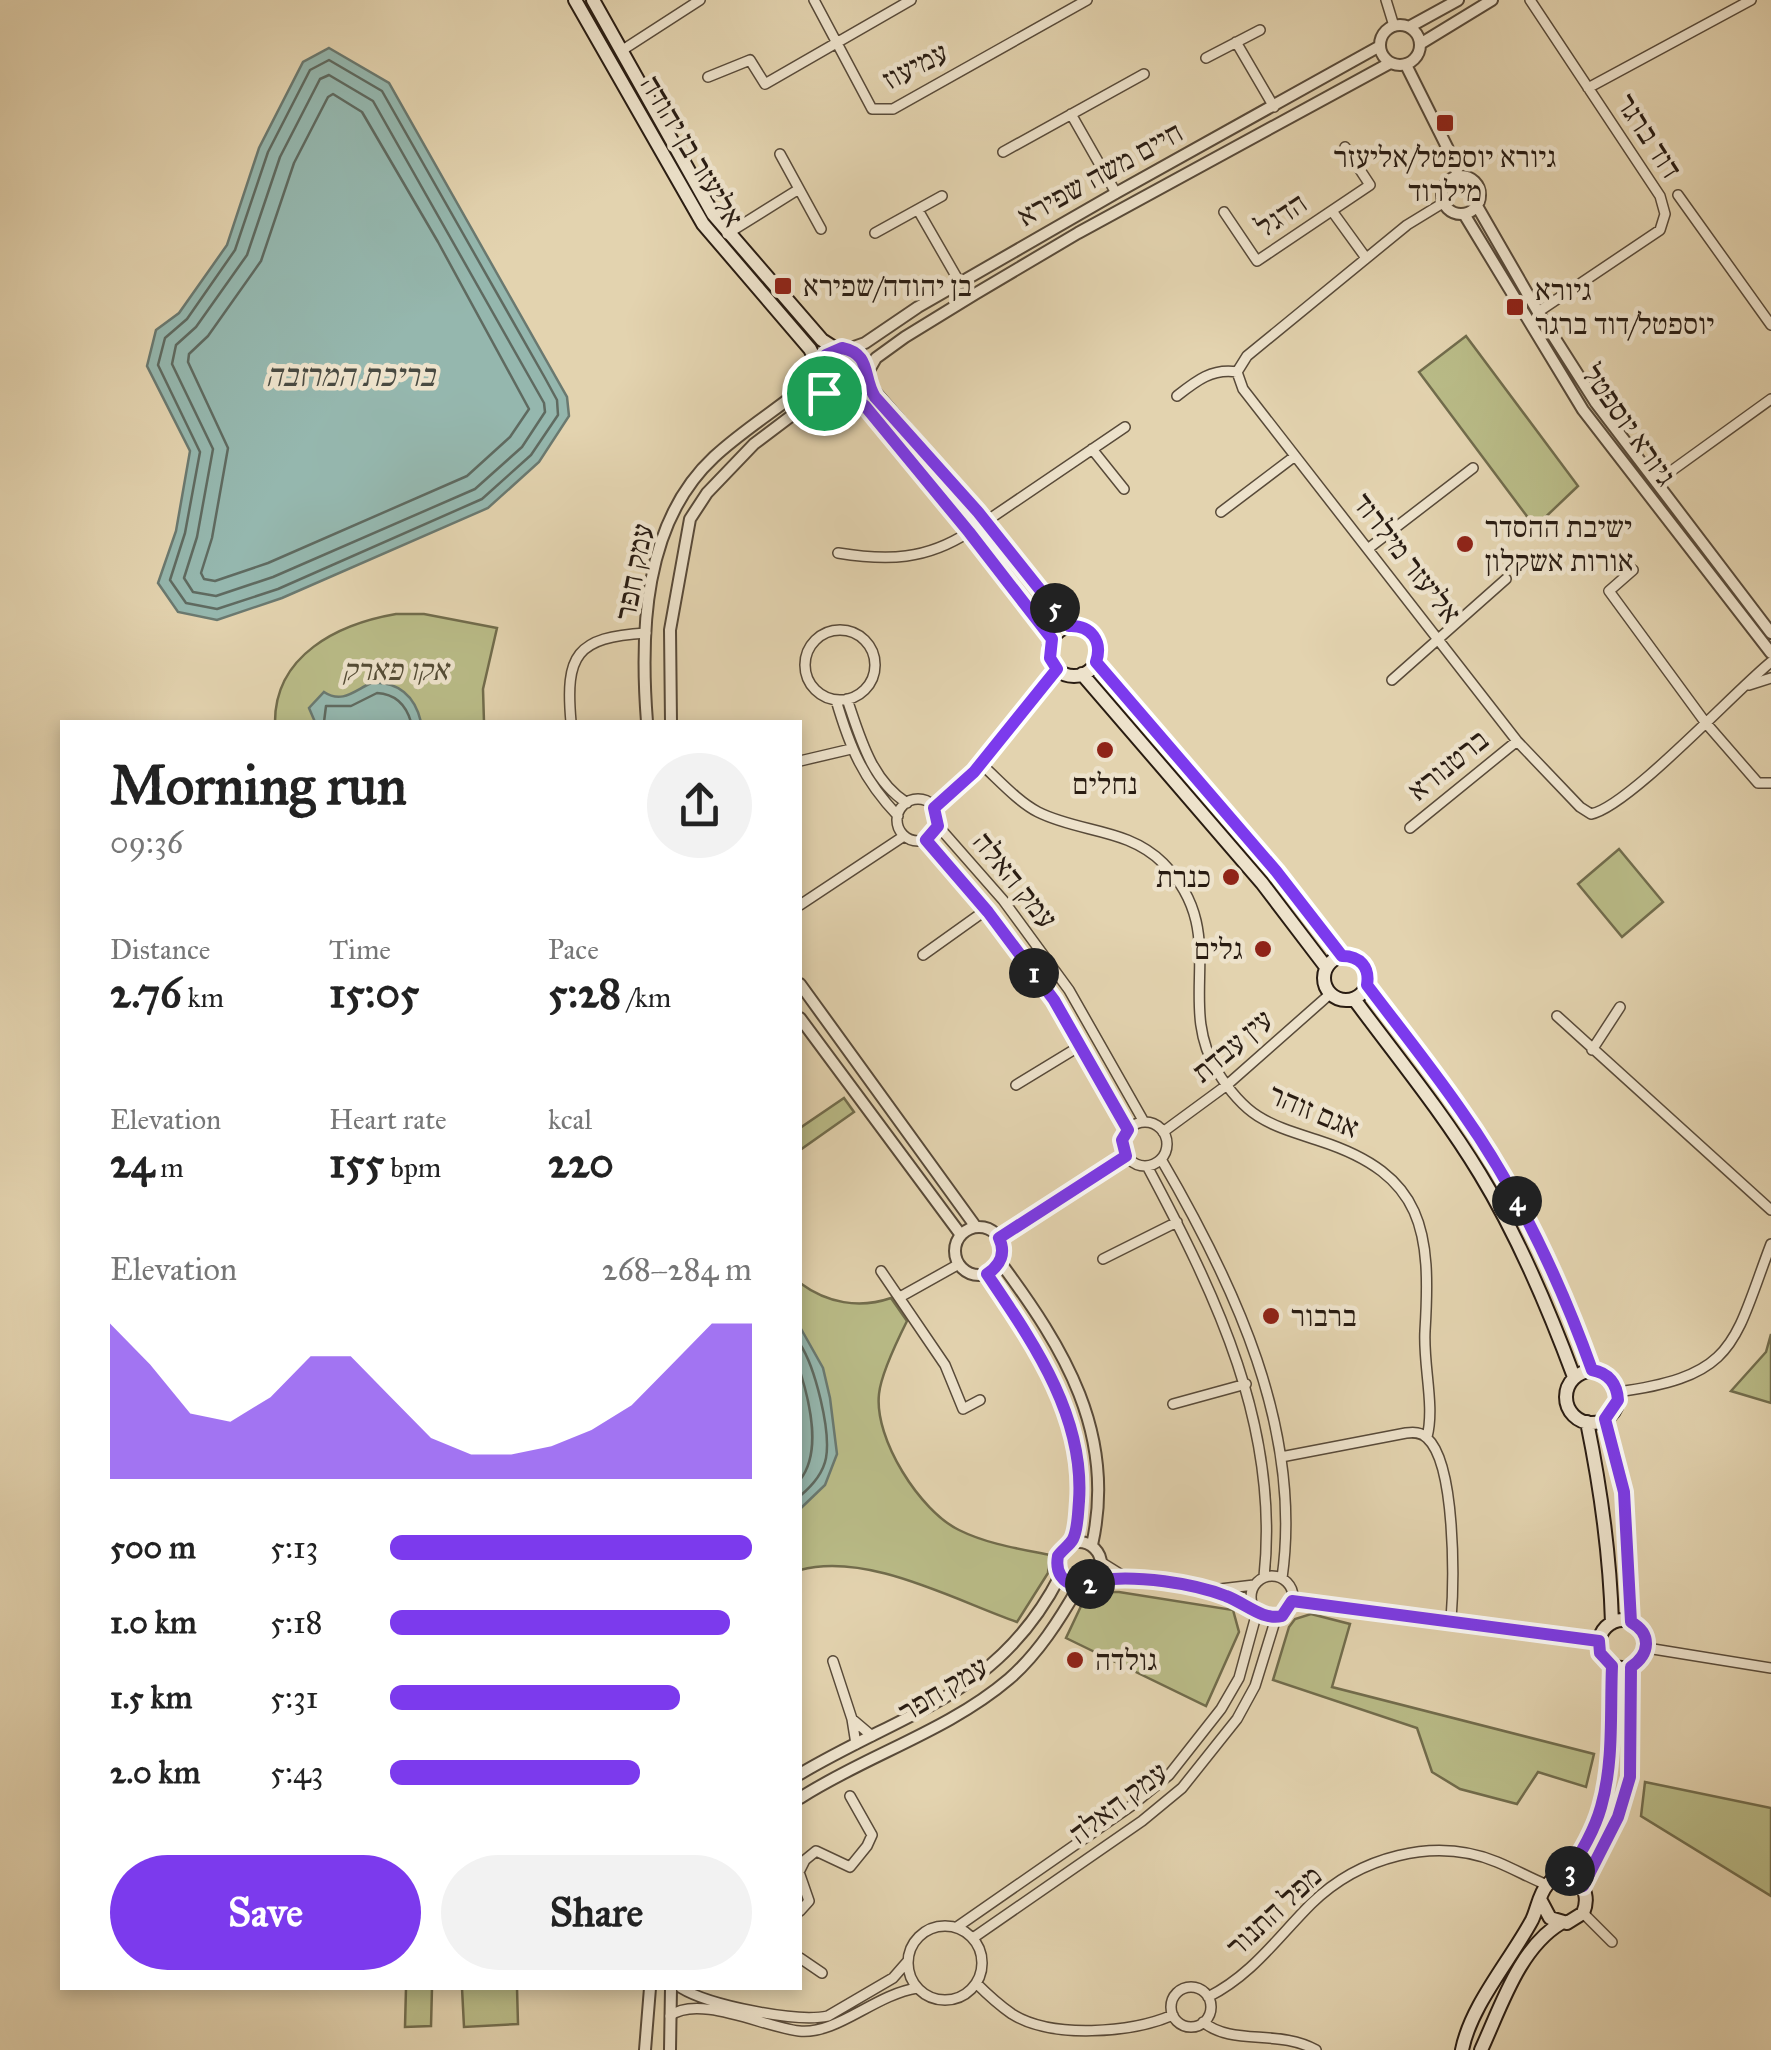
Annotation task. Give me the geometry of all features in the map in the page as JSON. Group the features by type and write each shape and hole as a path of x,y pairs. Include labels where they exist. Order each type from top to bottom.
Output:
{"main road":[{"name":"אליעזר בן יהודה","path":"575,0 703,224 810,349 818,370"},
{"name":"אליעזר בן יהודה","path":"593,0 728,234 822,340 842,349"},
{"path":"1052,639 1069,626 1082,627 1094,635 1099,648 1096,662 1082,674 1069,675 1057,669 1050,658 1052,639 865,406 853,397 832,398 821,389 818,370 826,355 842,349 863,359 867,378 1069,626"},
{"path":"853,397 867,378"},
{"path":"1096,662 1276,871 1342,956 1362,962 1367,985 1462,1110 1538,1237 1592,1370"},
{"path":"1082,674 1262,883 1326,967"},
{"path":"1342,956 1326,967 1323,977 1330,994 1342,1000 1354,999 1367,985"},
{"path":"1354,999 1446,1121 1481,1176 1520,1247 1574,1377"},
{"path":"1592,1370 1606,1375 1617,1392 1615,1408 1605,1419 1587,1422 1574,1416 1566,1404 1566,1389 1574,1377 1592,1370"},
{"path":"1605,1419 1624,1492 1631,1622"},
{"path":"1587,1422 1604,1512 1612,1623"},
{"path":"1631,1622 1643,1632 1647,1648 1642,1660 1631,1667 1612,1666 1600,1653 1603,1630 1612,1623 1631,1622"},
{"path":"1566,1877 1601,1807 1608,1773 1612,1666"},
{"path":"1583,1886 1618,1817 1630,1777 1631,1667"},
{"path":"1462,2050 1492,1984 1547,1885 1566,1877 1583,1886 1587,1897 1584,1913 1546,1932 1536,1944 1509,1990 1482,2050"},
{"path":"1541,1901 1547,1915 1561,1923"}],"street":[{"path":"621,50 700,0"},
{"name":"עמיעוז","path":"814,0 872,109 883,111 893,109 1088,0"},
{"path":"708,76 750,60 764,84 912,0"},
{"path":"1386,0 1394,26"},
{"path":"1409,27 1420,44 1418,54 1406,65 1390,63 1382,56 1382,36 1394,26 1409,27 1458,0"},
{"path":"1420,44 1492,0"},
{"name":"דוד ברגר","path":"1530,0 1660,196 1664,214 1660,230 1538,312"},
{"path":"1588,88 1750,0"},
{"path":"1206,58 1260,30"},
{"path":"1236,42 1274,106"},
{"name":"חיים משה שפירא","path":"842,349 864,342 1116,192 1380,46"},
{"name":"חיים משה שפירא","path":"867,378 876,358 974,294 1390,63"},
{"path":"1406,65 1458,176"},
{"path":"1004,152 1144,74"},
{"path":"1071,114 1116,192"},
{"name":"הדגל","path":"1224,212 1256,261 1370,185 1346,148"},
{"path":"780,154 821,228"},
{"path":"1458,176 1470,179 1478,188 1477,206 1464,214 1450,211 1444,203 1444,186 1458,176"},
{"path":"728,234 800,189"},
{"path":"1678,195 1771,325"},
{"path":"875,233 942,196"},
{"path":"1177,396 1201,378 1223,370 1238,372 1247,356 1366,258 1407,225 1444,203"},
{"name":"גיורא יוספטל","path":"1477,206 1596,403 1771,633"},
{"path":"918,210 960,282"},
{"name":"הדגל","path":"1332,210 1366,258"},
{"name":"גיורא יוספטל","path":"1464,214 1583,410 1771,652"},
{"name":"עמק חפר","path":"647,720 646,633 655,565 673,508 714,456 818,370"},
{"name":"אליעזר מילרוד","path":"1238,372 1243,389 1516,741 1591,814 1603,812 1771,662"},
{"name":"עמק חפר","path":"671,720 670,630 690,519 707,493 754,444 807,404 832,398"},
{"path":"1656,482 1771,399"},
{"path":"986,522 1125,427"},
{"path":"1092,449 1124,490"},
{"path":"1222,512 1295,456"},
{"path":"1369,548 1473,468"},
{"path":"838,552 898,559 948,546 969,532"},
{"path":"1633,570 1608,591 1706,722 1758,783 1771,783"},
{"path":"1392,680 1506,579"},
{"path":"842,700 866,690 872,680 874,656 861,636 838,630 816,639 806,660 810,683 818,692 842,700 863,748 887,785 907,802 924,800 934,808 938,826 926,840 914,841 904,836 898,825 898,816 907,802"},
{"path":"571,720 569,677 584,650 613,635 646,633"},
{"path":"934,808 980,763 1057,669"},
{"name":"אליעזר מילרוד","path":"1746,686 1771,678"},
{"path":"842,700 851,749 878,794 898,816"},
{"name":"ברטנורא","path":"1410,828 1516,741"},
{"path":"802,761 851,749"},
{"name":"אגם זוהר","path":"980,763 1035,810 1071,824 1125,837 1142,846 1176,878 1192,907 1200,937 1198,1010 1203,1034 1208,1053 1227,1085 1254,1117 1350,1152 1372,1164 1391,1179 1417,1216 1427,1258 1424,1364 1430,1417 1426,1437"},
{"name":"עמק האלה","path":"938,826 1002,900 1070,990 1144,1122"},
{"path":"802,904 904,836"},
{"name":"עמק האלה","path":"926,840 986,910 1054,1000 1128,1130"},
{"path":"922,955 986,910"},
{"path":"802,987 976,1227"},
{"name":"עין עבדת","path":"1163,1132 1227,1085 1330,994"},
{"path":"1592,1050 1620,1007"},
{"path":"1557,1016 1771,1210"},
{"path":"802,1021 961,1234"},
{"path":"1016,1086 1080,1046"},
{"path":"1144,1122 1157,1125 1167,1146 1161,1159 1147,1166 1135,1164 1126,1156 1122,1140 1128,1130 1144,1122"},
{"path":"999,1238 1126,1156"},
{"path":"1161,1159 1210,1244 1263,1379 1281,1457 1286,1520 1282,1578"},
{"path":"1147,1166 1224,1322 1246,1384 1267,1504 1264,1577"},
{"path":"1103,1259 1176,1222"},
{"path":"976,1227 989,1229 999,1238 1003,1251 1000,1262 987,1274 968,1273 958,1264 954,1252 961,1234 976,1227"},
{"path":"1617,1392 1660,1386 1695,1373 1716,1358 1743,1324 1771,1244"},
{"path":"1000,1262 1059,1346 1078,1386 1100,1480 1092,1546 1101,1562 1128,1578"},
{"path":"900,1297 958,1264"},
{"path":"881,1271 946,1365 962,1409 980,1400"},
{"path":"987,1274 1041,1356 1058,1393 1074,1446 1080,1481 1072,1542 1058,1556 1060,1576 1078,1586 1095,1580 1128,1578 1211,1590 1254,1585"},
{"path":"1172,1404 1246,1384"},
{"path":"1281,1457 1406,1433 1417,1432 1426,1437 1440,1458 1450,1522 1454,1570 1450,1620"},
{"path":"1072,1542 1092,1546"},
{"path":"1095,1580 1101,1562"},
{"name":"עמק חפר","path":"802,1773 961,1689 997,1662 1045,1604 1060,1576"},
{"path":"1211,1590 1266,1617 1276,1618 1287,1612 1292,1601 1290,1586 1282,1578 1264,1577 1251,1593 1255,1609"},
{"name":"עמק חפר","path":"802,1797 972,1706 1010,1678 1062,1615 1078,1586"},
{"path":"1292,1601 1599,1641"},
{"name":"עמק האלה","path":"957,1927 1131,1806 1169,1775 1210,1724 1238,1678 1255,1609"},
{"name":"עמק האלה","path":"973,1938 1182,1788 1236,1719 1255,1686 1276,1618"},
{"path":"1647,1648 1771,1668"},
{"path":"833,1660 856,1744"},
{"path":"852,1719 872,1736"},
{"path":"802,1864 816,1850 850,1867 868,1846 872,1834 850,1796"},
{"name":"מפל התנור","path":"1208,1997 1250,1970 1312,1903 1370,1864 1405,1853 1472,1855 1547,1885"},
{"path":"802,1869 809,1900 802,1909"},
{"path":"1584,1913 1612,1942"},
{"path":"685,1990 696,1996 802,2020 828,2016 893,1978 907,1962 914,1942 927,1930 957,1927 973,1938 982,1960 976,1983 969,1992 948,2000 936,2000 916,1988 907,1962"},
{"path":"802,1959 822,1973"},
{"path":"976,1983 1014,2015 1040,2026 1116,2029 1173,2015"},
{"path":"670,2016 694,2006 786,2029 812,2031 837,2024 887,1995 916,1988"},
{"path":"1203,2022 1211,2008 1208,1997 1200,1988 1182,1989 1173,1997 1173,2015 1186,2026 1203,2022 1225,2034 1290,2038 1316,2050"},
{"path":"645,2050 650,1990"},
{"path":"670,2050 671,1990"}],"green space":[{"path":"1466,336 1578,486 1535,527 1419,372"},
{"name":"אקו פארק","path":"424,614 497,628 483,689 484,720 275,720 286,678 298,661 332,635 374,619"},
{"path":"1619,849 1663,902 1622,937 1578,884"},
{"path":"844,1098 854,1112 802,1149 802,1127"},
{"path":"802,1284 844,1302 891,1298 907,1321 880,1386 879,1412 902,1472 929,1507 944,1521 981,1539 1050,1555 1048,1573 1017,1622 910,1581 854,1567 802,1570"},
{"path":"1771,1334 1771,1403 1731,1391 1766,1352"},
{"path":"1099,1592 1233,1610 1239,1632 1206,1706 1066,1638 1082,1604"},
{"path":"1311,1614 1350,1624 1332,1687 1594,1754 1586,1787 1538,1772 1517,1804 1460,1789 1432,1772 1417,1728 1273,1680 1289,1627 1295,1619"},
{"path":"1645,1782 1771,1808 1771,1896 1641,1816"},
{"path":"406,1990 432,1990 431,2026 405,2027"},
{"path":"462,1990 517,1990 518,2024 464,2027"}],"water":[{"name":"בריכת המרזבה","path":"329,48 389,83 567,397 569,416 539,462 488,508 282,598 217,620 178,612 158,583 176,531 190,451 147,366 156,330 179,313 227,245 259,148 303,62"},
{"path":"371,683 397,688 410,698 420,720 314,720 309,708 324,692 337,697"},
{"path":"802,1331 823,1368 830,1398 837,1454 825,1485 802,1507"}],"place":[{"name":"גיורא יוספטל/אליעזר מילרוד","path":"1445,123"},
{"name":"בן יהודה/שפירא","path":"783,286"},
{"name":"גיורא יוספטל/דוד ברגר","path":"1515,307"},
{"name":"ישיבת ההסדר אורות אשקלון","path":"1465,544"},
{"name":"נחלים","path":"1105,750"},
{"name":"כנרת","path":"1231,877"},
{"name":"גלים","path":"1263,949"},
{"name":"ברבור","path":"1271,1316"},
{"name":"גולדה","path":"1075,1660"}],"route":[{"path":"842,348 860,356 866,363 866,383 875,397 978,512 1069,626 1082,627 1094,635 1099,648 1096,662 1276,871 1342,956 1356,958 1364,965 1367,985 1462,1110 1538,1237 1592,1370 1606,1375 1615,1385 1618,1400 1605,1419 1624,1492 1631,1622 1643,1632 1647,1648 1642,1660 1631,1667 1630,1777 1603,1852 1583,1886 1566,1877 1601,1807 1608,1773 1612,1666 1600,1653 1599,1641 1292,1601 1287,1612 1271,1618 1261,1615 1253,1606 1211,1590 1128,1578 1095,1580 1078,1586 1060,1576 1058,1556 1072,1542 1077,1521 1080,1481 1074,1446 1058,1393 1041,1356 987,1274 1002,1258 999,1238 1126,1156 1122,1140 1128,1130 1054,1000 988,912 926,840 938,826 934,808 974,772 1057,669 1050,658 1052,639 865,406 853,397 838,400 824,393 816,372 821,359 842,348"}]}
